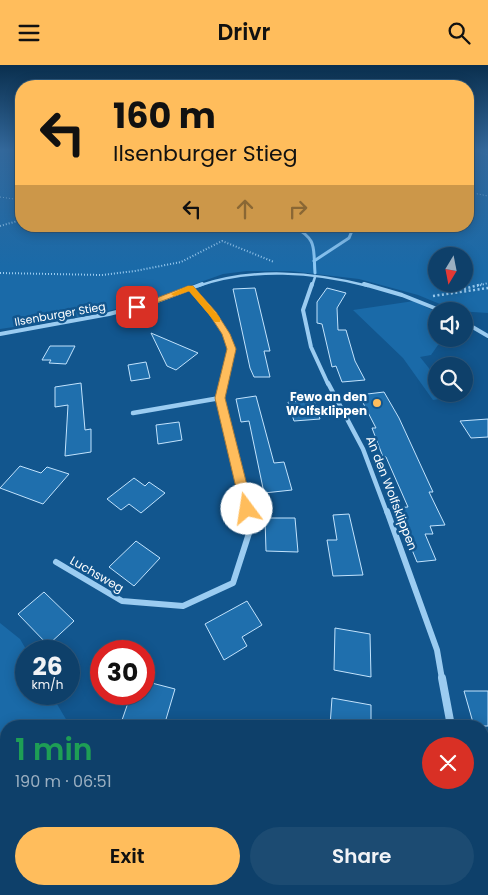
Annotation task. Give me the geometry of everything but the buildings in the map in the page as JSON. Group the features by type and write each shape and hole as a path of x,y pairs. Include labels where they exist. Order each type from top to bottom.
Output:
{"street":[{"name":"Ilsenburger Stieg","path":"0,334 72,323 126,311 190,288 228,277 251,274 295,275 374,285 428,305"},
{"name":"An den Wolfsklippen","path":"315,277 303,309 311,347 330,389 364,449 404,556 437,649 450,720"},
{"name":"Luchsweg","path":"56,562 122,601 184,606 233,583 251,527 220,398 232,349 226,334 212,312 190,288"},
{"path":"473,327 488,336"},
{"path":"133,413 220,398"}],"path":[{"path":"474,192 488,196"},
{"path":"0,197 15,199"},
{"path":"0,226 15,222"},
{"path":"0,273 102,275 135,271 181,262 222,241 295,270 295,275"},
{"path":"473,287 488,283"},
{"path":"473,290 488,288"},
{"path":"416,299 448,293"}],"shaded area":[{"path":"0,189 15,189 15,232 474,232 474,189 488,189 488,313 473,312 473,302 435,302 418,295 359,279 290,271 247,271 223,274 159,297 112,310 68,319 0,329"},
{"path":"414,301 428,308 428,347 437,347 431,355 420,357 428,367 428,393 403,358 353,310"},
{"path":"0,623 21,640 15,640 15,705 58,705 66,720 0,720"}],"waterway":[{"path":"302,232 313,245 314,261"},
{"path":"314,261 349,238 352,232"},
{"path":"314,261 315,273"}],"slow traffic":[{"path":"174,294 190,288 217,320"}],"place":[{"name":"Fewo an den Wolfsklippen","path":"377,403"}],"route":[{"path":"137,307 190,288 212,312 226,334 232,349 220,398 247,509"}]}
